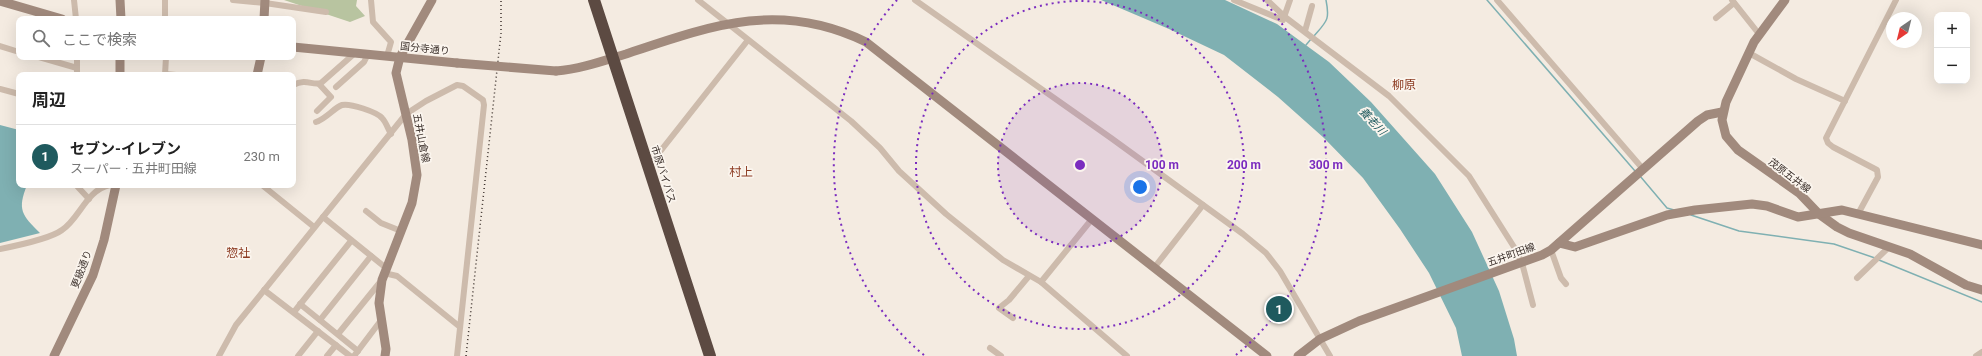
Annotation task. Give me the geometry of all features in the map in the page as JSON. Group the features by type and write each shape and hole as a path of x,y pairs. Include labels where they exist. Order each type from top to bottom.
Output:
{"highway":[{"name":"市原バイパス","path":"594,0 655,158 718,356"},
{"name":"市原バイパス","path":"603,0 617,57 710,356"}],"street":[{"path":"74,0 76,16"},
{"path":"120,0 121,16"},
{"path":"165,0 165,16"},
{"path":"233,0 265,1 326,12"},
{"path":"371,0 373,22 391,42 387,56"},
{"name":"五井山倉線","path":"385,356 386,349 379,303 384,274 412,203 417,175 417,162 396,73 400,57 432,0"},
{"path":"698,0 851,121 880,148 899,171 946,214 1003,260 1041,282 1127,356"},
{"path":"915,0 1203,205 1266,253 1280,271 1330,356"},
{"path":"1234,0 1283,20 1290,0"},
{"path":"1267,0 1285,17 1389,96 1468,176 1514,247 1522,263 1533,305"},
{"path":"1497,0 1643,169"},
{"path":"1722,112 1759,34 1785,0"},
{"path":"1858,214 1878,177 1877,170 1828,143 1826,138 1896,0"},
{"path":"0,1 52,16"},
{"path":"264,16 265,1"},
{"path":"1716,18 1733,1 1759,34"},
{"path":"1305,32 1312,6"},
{"name":"国分寺通り","path":"296,47 556,71 580,68 725,21 765,13 795,14 821,20 852,33 866,42 1267,356"},
{"path":"655,158 748,40"},
{"path":"0,46 16,51"},
{"path":"318,84 355,53"},
{"path":"1749,53 1796,78 1845,101"},
{"path":"336,86 364,62 368,54"},
{"path":"49,60 77,68"},
{"path":"77,60 77,72"},
{"path":"120,60 120,72"},
{"path":"166,60 166,72"},
{"path":"258,72 260,60"},
{"path":"296,84 308,81 318,84 331,97 317,111"},
{"path":"219,356 236,325 406,114 426,101 457,85 463,86 483,100 484,105 458,356"},
{"path":"0,88 16,93"},
{"path":"316,122 324,119 340,106 347,105 379,115 383,119 391,134"},
{"name":"五井町田線","path":"1298,356 1320,339 1359,321 1522,263 1551,250 1698,121 1707,115 1722,112"},
{"name":"茂原五井線","path":"1722,112 1724,131 1730,142 1746,156 1799,193 1820,214 1837,227 1849,233 1889,246 1923,260 1966,285 1982,290"},
{"path":"79,188 89,199"},
{"path":"0,249 61,231 72,221 89,199 101,188"},
{"name":"更級通り","path":"54,356 93,275 104,240 115,188"},
{"path":"266,188 314,227"},
{"path":"1154,268 1203,205"},
{"path":"1559,243 1575,247 1667,215 1723,206 1759,205 1798,217 1842,210 1982,245"},
{"path":"366,211 381,223 401,231"},
{"path":"322,217 371,256 384,274 397,276 460,327"},
{"path":"1041,282 1092,219"},
{"path":"294,312 351,241"},
{"path":"1857,278 1889,246"},
{"path":"1551,250 1561,278 1566,284"},
{"path":"320,320 371,256"},
{"path":"338,334 384,274"},
{"path":"1013,318 999,308 1009,300 1030,276"},
{"path":"264,290 350,356"},
{"path":"300,304 358,350"},
{"path":"354,356 382,318"},
{"path":"298,356 318,331"},
{"path":"327,356 336,345"},
{"path":"990,348 1001,356"},
{"path":"1976,356 1982,352"}],"green space":[{"path":"284,0 357,0 356,6 365,16 350,22"}],"water":[{"name":"養老川","path":"1101,0 1225,0 1277,24 1329,62 1371,102 1435,174 1472,232 1499,291 1514,339 1517,356 1462,356 1456,328 1429,273 1400,229 1363,178 1324,138 1278,97 1224,55 1169,29"},
{"path":"0,125 16,129 16,188 26,188 22,201 23,212 40,233 0,243"}],"waterway":[{"path":"1314,36 1325,23 1328,12 1326,0"},
{"path":"1487,0 1635,171"},
{"path":"1306,45 1311,39"},
{"path":"1640,176 1667,208 1674,210"},
{"path":"1691,215 1739,231 1834,244 1875,258"},
{"path":"1879,260 1982,302"}],"railway":[{"path":"466,356 501,33 501,0"}],"place":[{"name":"セブン-イレブン","path":"1279,309"}],"district":[{"name":"柳原","path":"1404,85"},
{"name":"村上","path":"741,172"},
{"name":"惣社","path":"238,253"}]}
